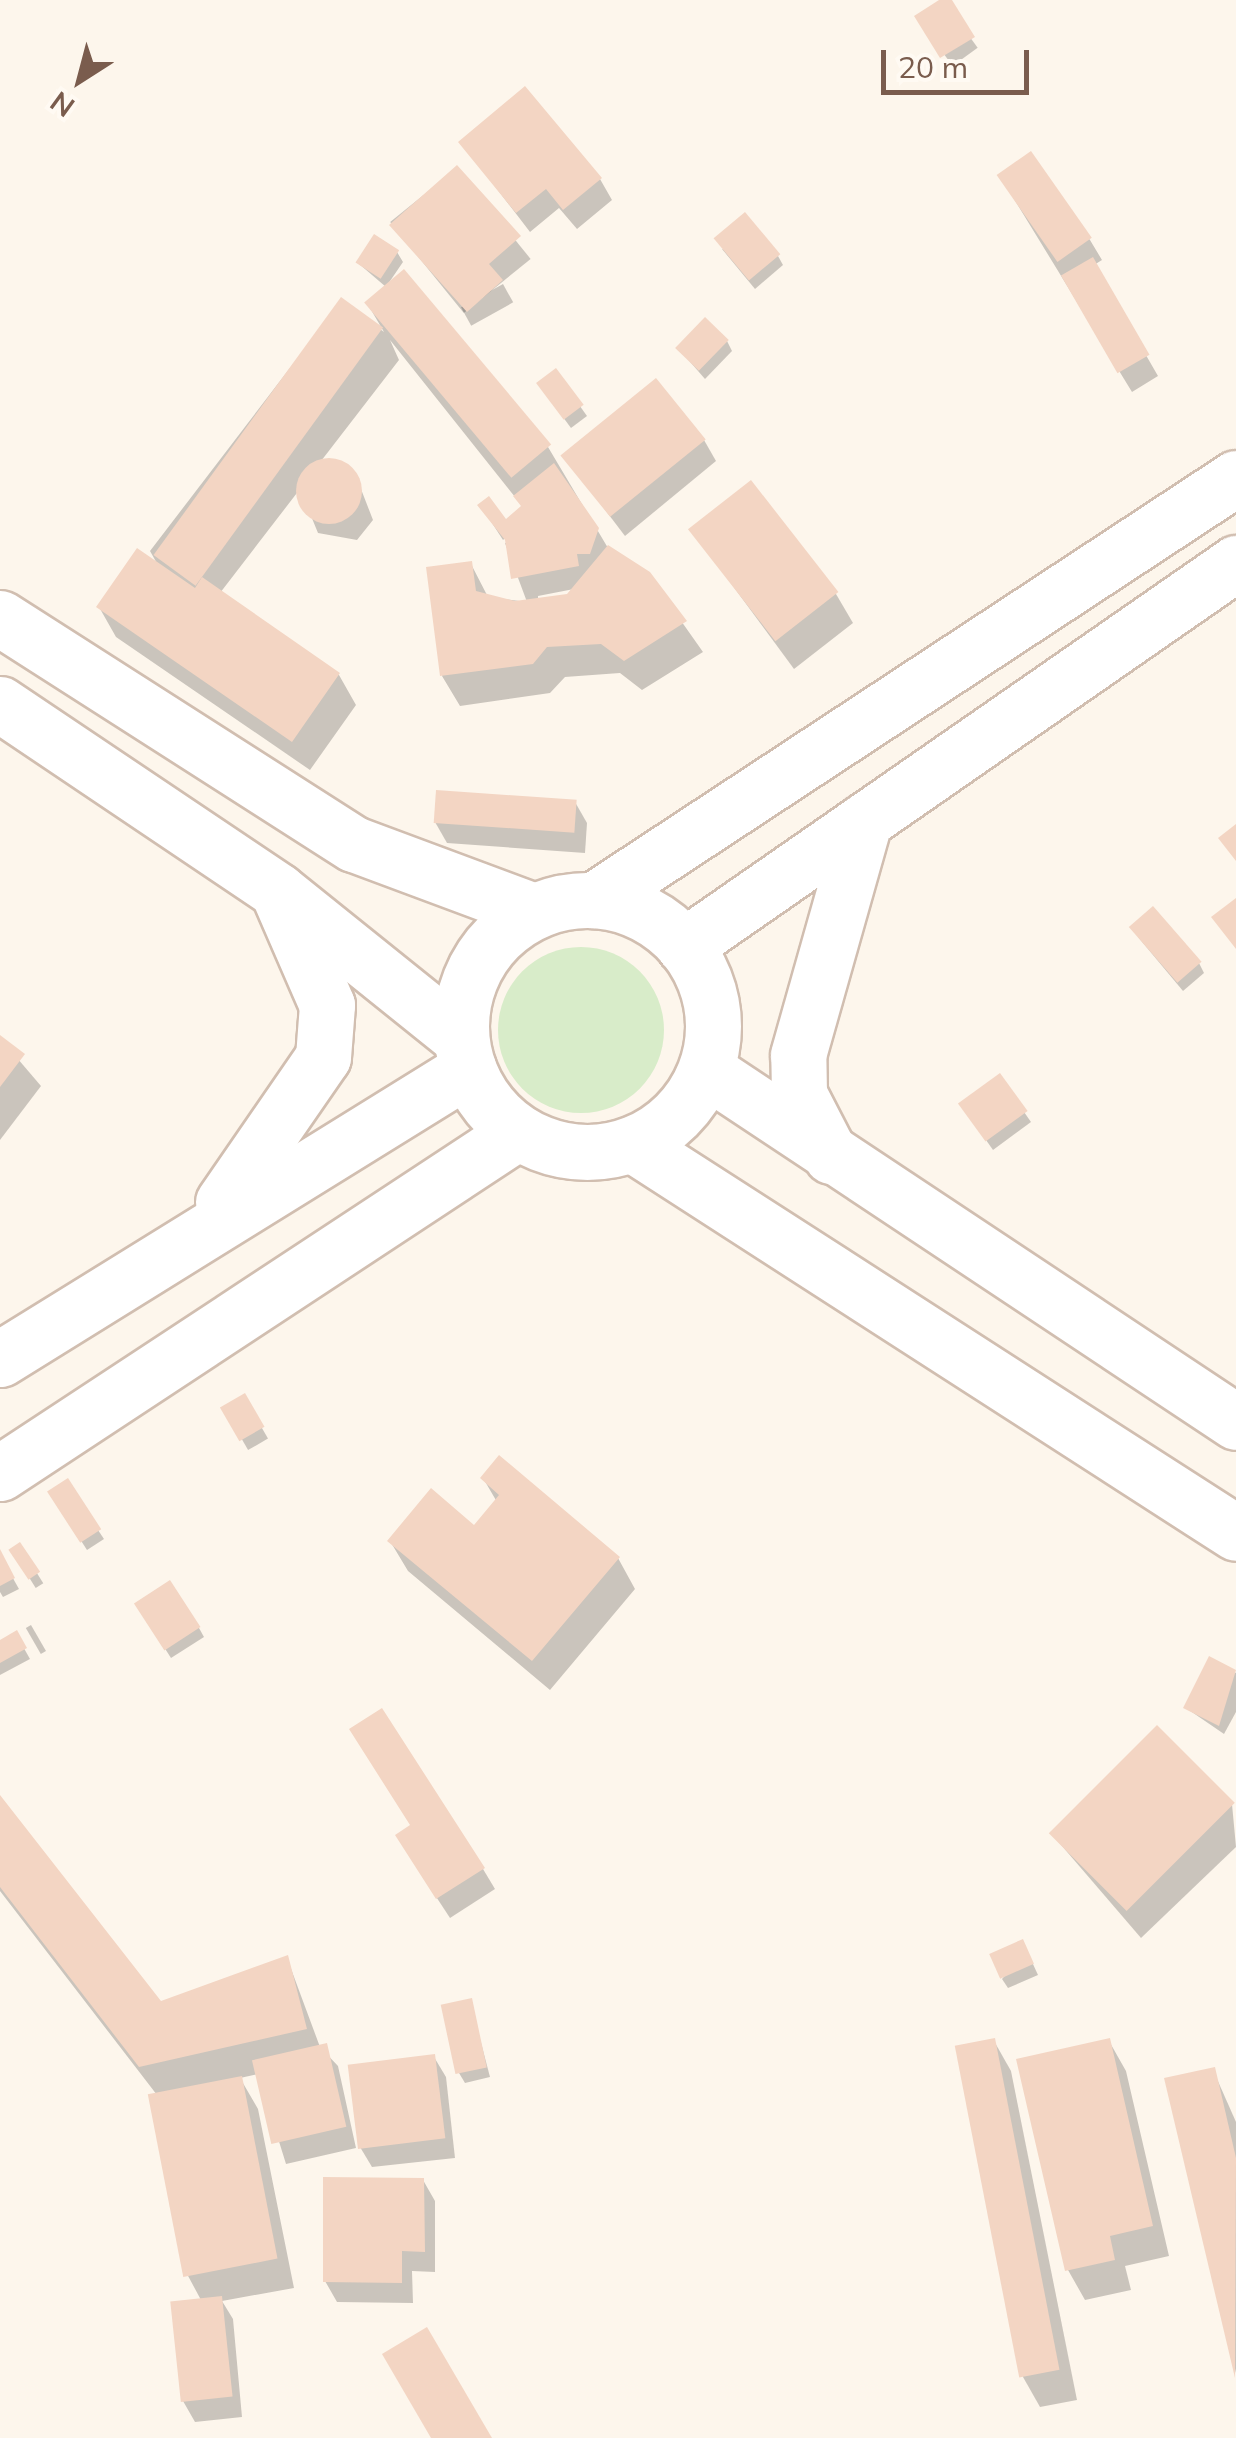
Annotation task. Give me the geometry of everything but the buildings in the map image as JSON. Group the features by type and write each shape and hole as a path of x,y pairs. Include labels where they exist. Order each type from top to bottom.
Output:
{"street":[{"path":"0,618 354,844 534,911 594,900 1236,478"},
{"path":"684,946 1236,563"},
{"path":"0,704 278,892 464,1054 518,1132 574,1151 632,1144 664,1126 706,1070 714,1027 706,984 684,946 659,922 594,900"},
{"path":"832,1158 799,1094 798,1055 864,821"},
{"path":"206,1225 322,1058 328,1005 278,892"},
{"path":"0,1359 464,1054 476,963 534,911"},
{"path":"706,1070 832,1158 1236,1422"},
{"path":"0,1473 518,1132"},
{"path":"632,1144 1236,1533"}],"green space":[{"path":"581,947 613,953 640,971 658,998 664,1030 658,1062 640,1089 613,1107 581,1113 549,1107 522,1089 504,1062 498,1030 504,998 522,971 549,953"}]}
